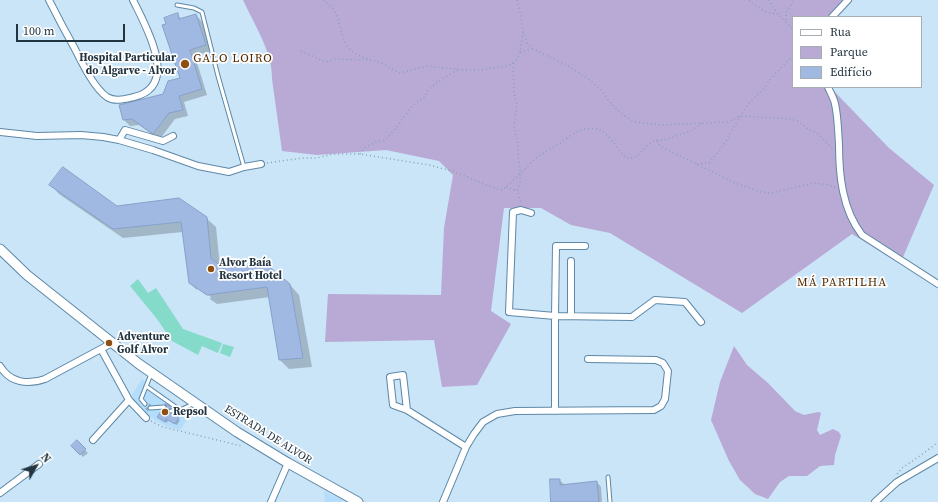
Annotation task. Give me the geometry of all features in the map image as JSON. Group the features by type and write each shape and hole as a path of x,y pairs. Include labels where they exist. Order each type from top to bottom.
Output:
{"street":[{"path":"49,0 85,69 93,81 106,97 112,100 120,100 144,94 150,89 157,73 158,64 156,53 151,38 133,0"},
{"path":"833,16 848,0"},
{"path":"828,88 835,103 838,126 841,183 848,210 855,226 862,235 938,284"},
{"path":"119,140 125,130 163,141 173,136"},
{"path":"0,132 37,136 81,135 103,137 119,140 152,150 198,166 229,172 244,167 261,164"},
{"path":"531,213 521,210 513,212 510,312 555,316 632,317 654,300 684,302 700,322"},
{"path":"555,411 556,246 585,246"},
{"name":"ESTRADA DE ALVOR","path":"0,249 27,276 151,372 237,432 288,463 358,502"},
{"path":"570,316 571,260"},
{"path":"0,366 4,373 14,379 29,383 38,382 112,343"},
{"path":"101,349 129,400 146,418"},
{"path":"443,502 466,447 483,422 497,414 515,411 654,410 661,406 665,399 668,371 663,363 656,360 588,359"},
{"path":"407,410 403,376 390,377 394,405 407,410 466,447"},
{"path":"93,440 129,400"},
{"path":"875,502 896,482 938,458"},
{"path":"272,501 288,463"},
{"path":"0,493 39,464"}],"lane":[{"path":"177,6 194,8 202,12 218,76 244,167"},
{"path":"145,404 141,399 151,372"},
{"path":"146,386 180,410"},
{"path":"171,411 180,410 195,402"},
{"path":"150,408 164,407"},
{"path":"608,477 610,502"}],"path":[{"path":"324,0 337,15 345,43 350,50 359,57 382,63 400,73 427,66 457,70 481,70 508,66 516,60 520,52 523,31"},
{"path":"517,0 527,43 533,49 567,65 590,80 602,91 618,111 635,122 661,125 727,122 741,116 790,119 798,121 808,129 818,134 839,155"},
{"path":"748,0 757,7 769,13 778,14"},
{"path":"768,0 778,14 792,28"},
{"path":"786,21 786,12 793,0"},
{"path":"520,52 533,49"},
{"path":"301,51 326,62 335,59 372,60"},
{"path":"697,164 709,163 723,146 745,108 792,57"},
{"path":"513,63 514,93 517,104 514,128 518,143 520,183 518,191 521,202 521,210"},
{"path":"360,154 364,148 371,144 378,141 384,141 396,128 412,106 425,97 427,91 437,82 457,70"},
{"path":"261,164 274,161 317,158 333,154 360,154 429,165 454,172 502,190 533,161 568,137 580,131 590,128 600,129 626,158 632,158 638,156 651,142 664,140 691,131 702,123"},
{"path":"657,140 660,146 732,182 760,192 772,193 815,183 829,185 843,192"},
{"path":"506,187 518,191"},
{"path":"146,418 163,427 242,446 249,439"},
{"path":"902,468 938,442"}],"shaded area":[{"path":"138,279 148,293 156,288 183,329 222,343 218,353 202,346 198,355 172,341 157,319 130,286"},
{"path":"223,344 234,347 230,357 220,353"},
{"path":"142,379 191,414 180,430 166,426 145,414 134,401 132,395"},
{"path":"324,491 342,500 342,502 325,502"}],"green space":[{"path":"243,0 852,0 837,16 792,16 792,88 831,88 889,148 934,185 900,264 852,234 742,313 610,233 571,225 541,208 504,208 491,311 511,324 477,385 442,387 434,340 325,342 328,294 441,295 444,228 453,175 439,161 386,150 317,155 282,151 271,69 262,39"},
{"path":"734,346 747,365 768,383 795,411 804,415 818,412 821,413 817,430 820,435 833,429 839,432 841,436 835,455 834,465 820,466 807,476 789,476 780,482 768,499 755,494 740,480 729,461 711,420 720,382"}],"building":[{"name":"Hospital Particular do Algarve - Alvor","path":"178,13 179,19 196,14 206,45 190,50 202,89 179,96 183,110 169,113 153,134 132,119 123,120 119,105 163,94 168,81 180,78 162,25 166,24 164,18"},
{"path":"63,167 117,206 179,198 207,217 211,258 223,268 266,264 290,284 303,358 279,360 267,287 207,295 189,283 181,222 113,229 49,185"},
{"path":"165,404 172,408 168,410 169,413 179,417 175,424 166,419 165,422 157,417 162,410 166,409 167,406"},
{"path":"77,440 86,449 80,455 71,446"},
{"path":"550,479 560,479 560,485 597,481 599,502 551,502"}],"place":[{"name":"Hospital Particular do Algarve - Alvor","path":"185,64"},
{"name":"Alvor Baía Resort Hotel","path":"211,269"},
{"name":"Adventure Golf Alvor","path":"109,343"},
{"name":"Repsol","path":"165,412"}],"district":[{"name":"GALO LOIRO","path":"233,59"},
{"name":"MÁ PARTILHA","path":"842,283"}]}
